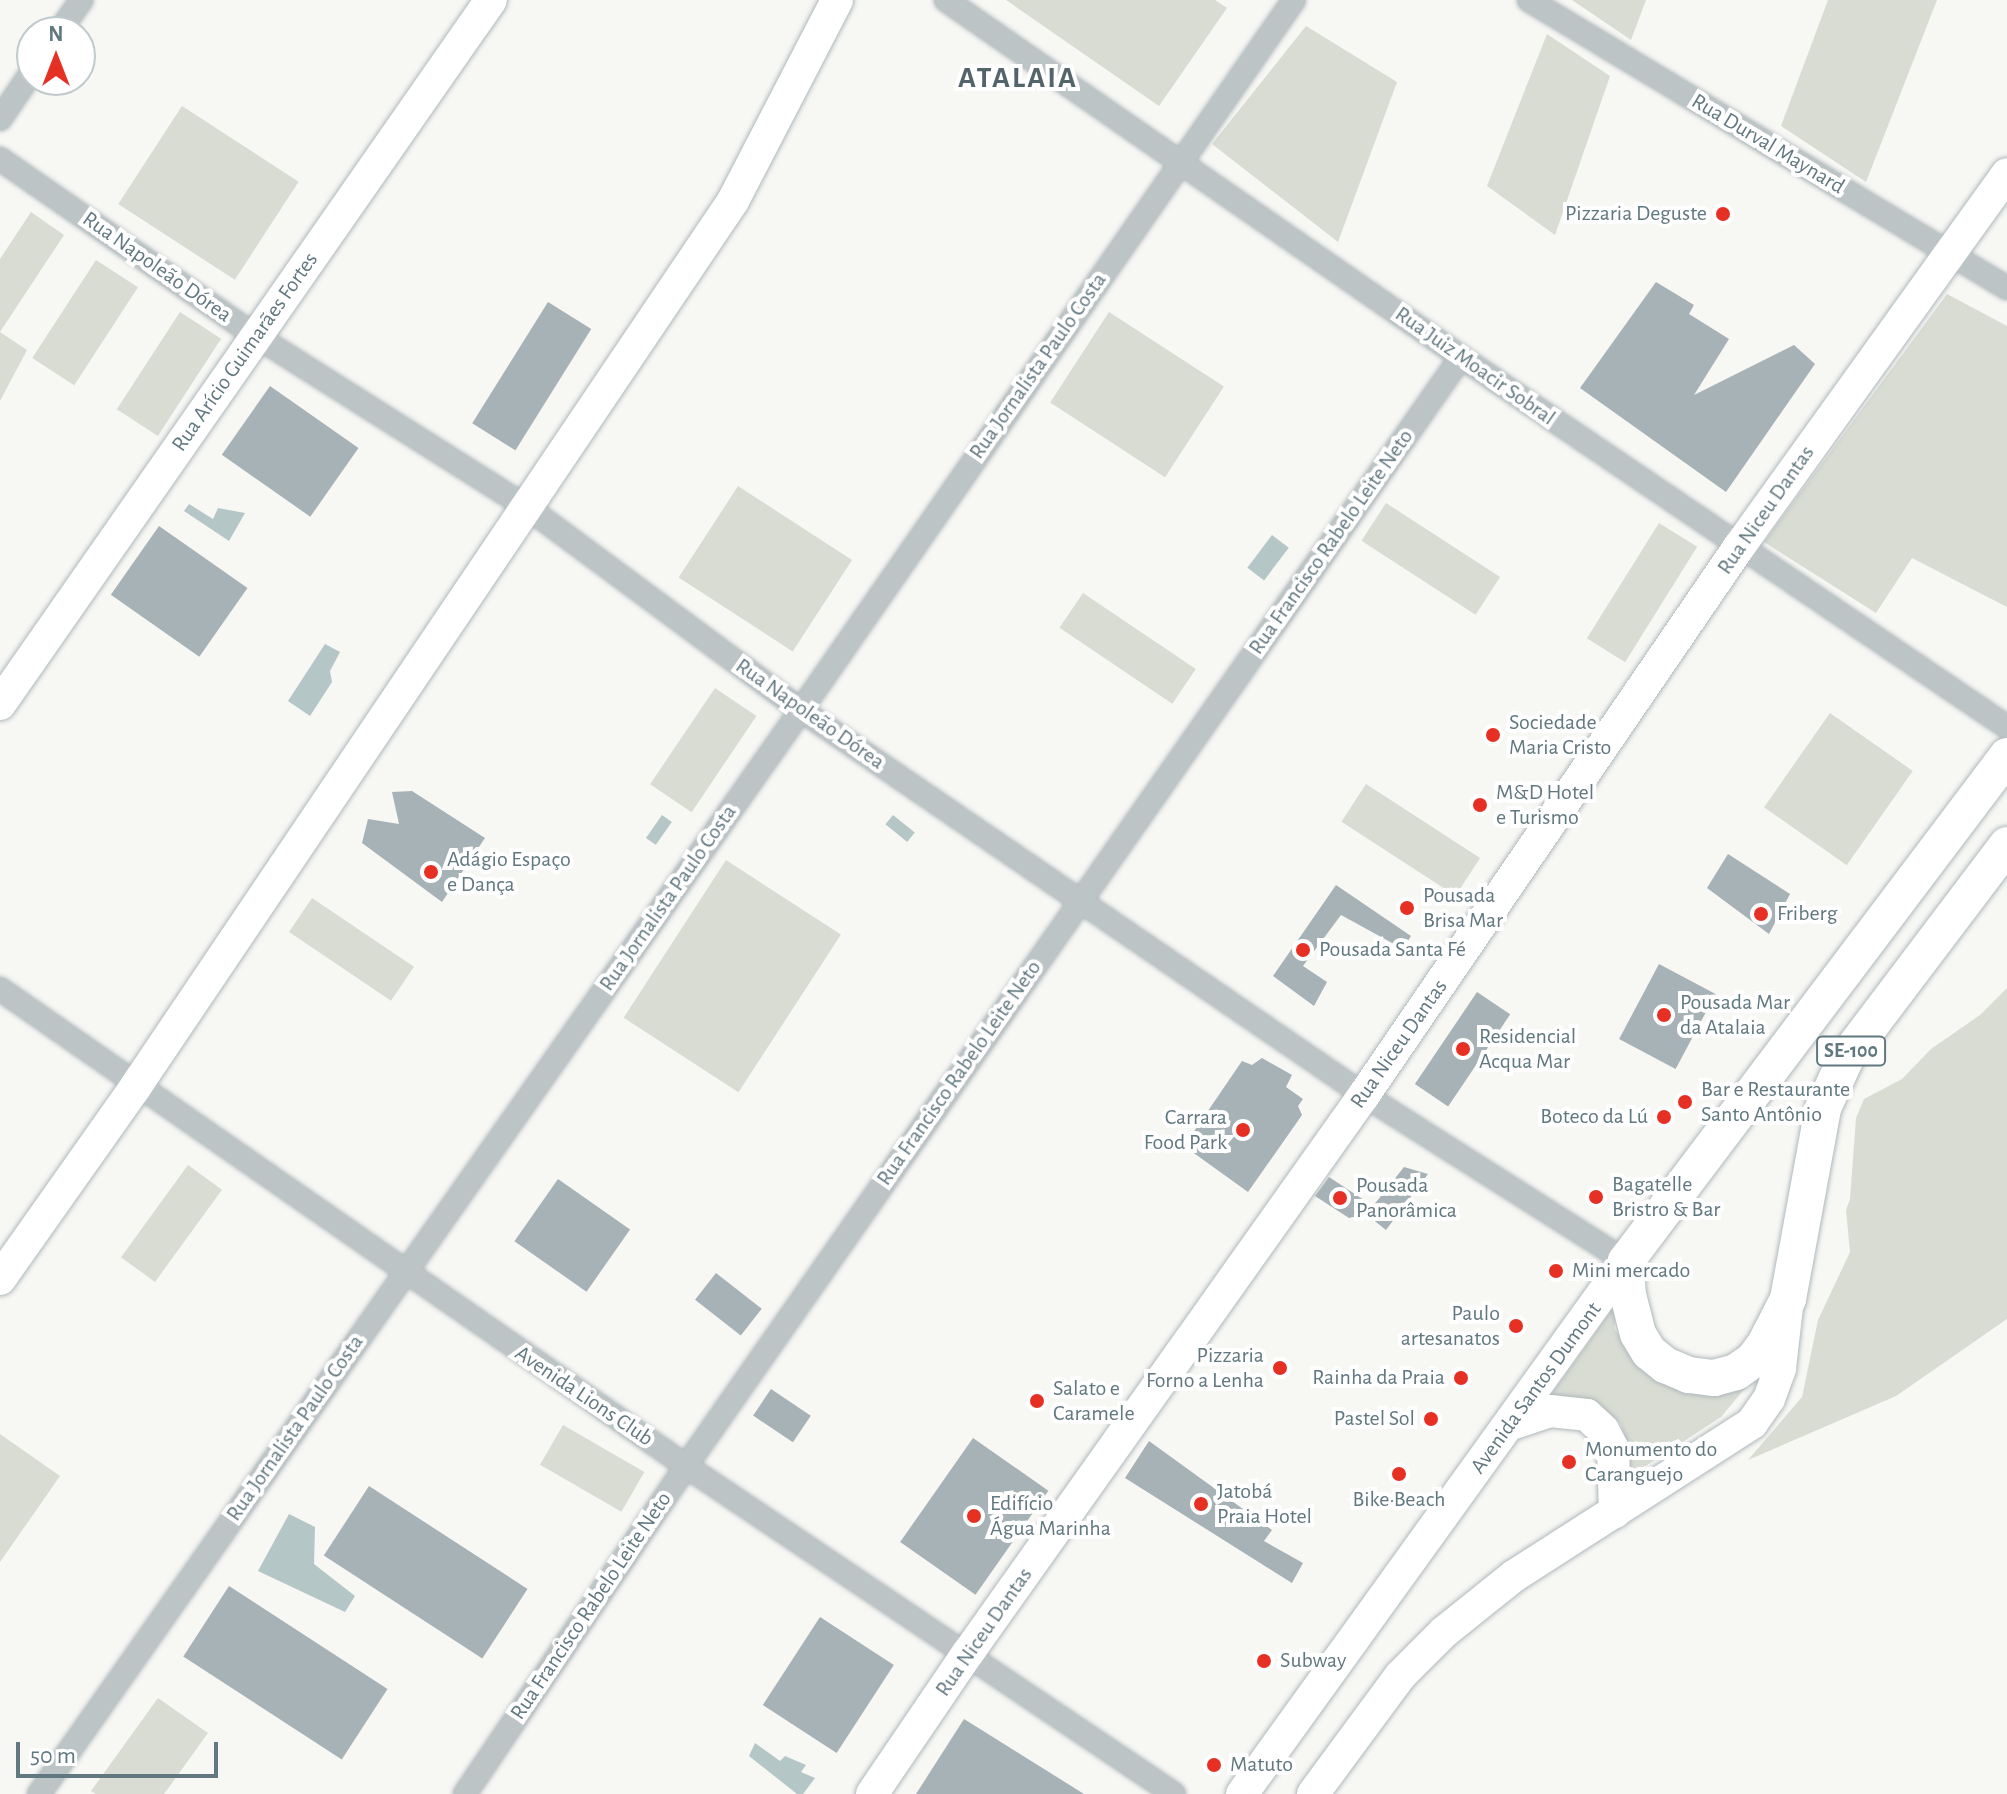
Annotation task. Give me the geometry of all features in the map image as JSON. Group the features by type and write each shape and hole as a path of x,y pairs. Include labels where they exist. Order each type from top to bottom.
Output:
{"main road":[{"name":"Avenida Santos Dumont","path":"1626,1261 2007,756"},
{"name":"SE-100","path":"1788,1299 1823,1108 1846,1058 2007,845"},
{"path":"1626,1261 1631,1312 1642,1343 1665,1365 1689,1375 1714,1378 1736,1372 1753,1360 1788,1299"}],"street":[{"name":"Rua Arício Guimarães Fortes","path":"0,704 491,0"},
{"path":"0,1279 136,1086 733,201 837,0"},
{"name":"Rua Juiz Moacir Sobral","path":"946,0 1180,159 1461,357 2007,727"},
{"name":"Rua Jornalista Paulo Costa","path":"39,1794 801,710 1180,159 1294,0"},
{"name":"Rua Durval Maynard","path":"1529,0 2007,288"},
{"path":"0,119 16,96"},
{"name":"Rua Napoleão Dórea","path":"0,159 256,336 528,508 801,710 1364,1095 1626,1261"},
{"name":"Rua Niceu Dantas","path":"872,1794 968,1653 1364,1095 1739,547 2007,174"},
{"name":"Rua Francisco Rabelo Leite Neto","path":"465,1794 686,1466 1079,899 1461,357"},
{"name":"Avenida Lions Club","path":"0,989 686,1466 1174,1794"},
{"name":"Avenida Santos Dumont","path":"1242,1794 1626,1261"},
{"name":"SE-100","path":"1313,1794 1400,1676 1444,1632 1514,1576 1752,1423 1769,1399 1780,1368 1788,1299"},
{"path":"1511,1424 1550,1411 1587,1415 1603,1430 1613,1449 1615,1512"}],"shaded area":[{"path":"1006,0 1215,0 1227,8 1159,106"},
{"path":"1572,0 1646,0 1631,40"},
{"path":"1828,0 1937,0 1866,182 1781,126"},
{"path":"1306,26 1397,82 1338,242 1212,144"},
{"path":"1547,34 1610,76 1555,235 1487,186"},
{"path":"182,106 299,182 235,280 118,204"},
{"path":"31,212 64,235 0,332 0,259"},
{"path":"96,260 138,287 74,385 32,358"},
{"path":"1947,294 2007,326 2007,607 1912,558 1876,613 1764,542"},
{"path":"180,312 221,339 158,436 117,409"},
{"path":"1109,312 1224,387 1165,477 1050,403"},
{"path":"0,332 27,350 0,401"},
{"path":"738,486 852,560 793,651 679,577"},
{"path":"1386,503 1500,577 1476,615 1361,541"},
{"path":"189,504 213,519 218,508 245,513 229,541 184,511"},
{"path":"1659,523 1697,547 1625,662 1587,638"},
{"path":"1272,535 1289,548 1264,580 1247,568"},
{"path":"1083,593 1196,669 1172,704 1060,628"},
{"path":"325,644 340,652 330,671 332,682 310,716 288,701"},
{"path":"715,688 756,716 692,812 650,784"},
{"path":"1830,713 1913,771 1847,865 1764,807"},
{"path":"1366,784 1480,858 1456,896 1341,822"},
{"path":"662,815 672,822 656,845 646,838"},
{"path":"893,815 915,833 907,842 885,824"},
{"path":"726,860 841,935 739,1092 624,1018"},
{"path":"312,898 414,967 391,1001 289,932"},
{"path":"2007,988 2007,1319 1896,1396 1748,1460 1802,1397 1818,1320 1850,1252 1846,1210 1850,1199 1856,1118 1864,1099 1902,1079 1931,1049 1980,1015"},
{"path":"188,1165 222,1190 155,1282 121,1257"},
{"path":"1620,1298 1614,1328 1633,1358 1751,1381 1721,1417 1621,1482 1625,1439 1621,1424 1598,1405 1579,1398 1548,1399"},
{"path":"563,1425 644,1472 621,1512 540,1465"},
{"path":"0,1434 60,1476 0,1562"},
{"path":"289,1514 315,1527 314,1564 355,1596 345,1612 258,1571"},
{"path":"158,1698 208,1733 164,1794 96,1794 91,1791"},
{"path":"755,1743 780,1761 785,1756 806,1765 801,1772 815,1778 803,1794 797,1794 749,1756"}],"building":[{"path":"1656,282 1694,305 1689,314 1729,339 1694,395 1794,345 1815,364 1726,492 1580,388"},
{"path":"548,302 591,329 515,450 472,423"},
{"path":"270,386 358,448 310,517 222,455"},
{"path":"159,526 247,588 199,657 111,595"},
{"name":"Adágio Espaço e Dança","path":"412,791 485,838 442,902 362,843 368,819 399,824 392,792"},
{"name":"Friberg","path":"1728,854 1790,894 1769,934 1707,888"},
{"name":"Pousada Santa Fé","path":"1336,885 1411,936 1403,949 1341,915 1303,966 1327,982 1314,1006 1273,976"},
{"name":"Pousada Mar da Atalaia","path":"1659,964 1716,994 1676,1069 1619,1039"},
{"name":"Residencial Acqua Mar","path":"1477,992 1510,1014 1448,1106 1415,1084"},
{"name":"Carrara Food Park","path":"1262,1058 1292,1075 1286,1087 1303,1099 1298,1106 1302,1115 1248,1192 1184,1146 1242,1061 1252,1065"},
{"name":"Pousada Panorâmica","path":"1404,1167 1428,1174 1386,1230 1366,1214 1349,1218 1315,1196 1329,1177 1373,1206"},
{"path":"558,1179 630,1229 586,1292 514,1241"},
{"path":"716,1273 762,1309 741,1336 695,1300"},
{"path":"771,1389 811,1416 793,1442 753,1416"},
{"name":"Edifício Água Marinha","path":"973,1438 1048,1491 976,1595 900,1542"},
{"name":"Jatobá Praia Hotel","path":"1149,1441 1272,1530 1264,1541 1303,1563 1292,1583 1125,1478"},
{"path":"369,1486 528,1589 482,1659 324,1556"},
{"path":"229,1586 388,1689 342,1759 183,1656"},
{"path":"820,1617 894,1665 837,1753 763,1705"},
{"path":"964,1719 1084,1794 916,1794"}],"place":[{"name":"Pizzaria Deguste","path":"1723,214"},
{"name":"Sociedade Maria Cristo","path":"1493,735"},
{"name":"M&D Hotel e Turismo","path":"1480,805"},
{"name":"Adágio Espaço e Dança","path":"431,872"},
{"name":"Pousada Brisa Mar","path":"1407,908"},
{"name":"Friberg","path":"1761,914"},
{"name":"Pousada Santa Fé","path":"1303,950"},
{"name":"Pousada Mar da Atalaia","path":"1664,1015"},
{"name":"Residencial Acqua Mar","path":"1463,1049"},
{"name":"Bar e Restaurante Santo Antônio","path":"1685,1102"},
{"name":"Boteco da Lú","path":"1664,1117"},
{"name":"Carrara Food Park","path":"1243,1130"},
{"name":"Bagatelle Bristro & Bar","path":"1596,1197"},
{"name":"Pousada Panorâmica","path":"1340,1198"},
{"name":"Mini mercado","path":"1556,1271"},
{"name":"Paulo artesanatos","path":"1516,1326"},
{"name":"Pizzaria Forno a Lenha","path":"1280,1368"},
{"name":"Rainha da Praia","path":"1461,1378"},
{"name":"Salato e Caramele","path":"1037,1401"},
{"name":"Pastel Sol","path":"1431,1419"},
{"name":"Monumento do Caranguejo","path":"1569,1462"},
{"name":"Bike·Beach","path":"1399,1474"},
{"name":"Jatobá Praia Hotel","path":"1201,1504"},
{"name":"Edifício Água Marinha","path":"974,1516"},
{"name":"Subway","path":"1264,1661"},
{"name":"Matuto","path":"1214,1765"}],"district":[{"name":"ATALAIA","path":"1018,78"}]}
